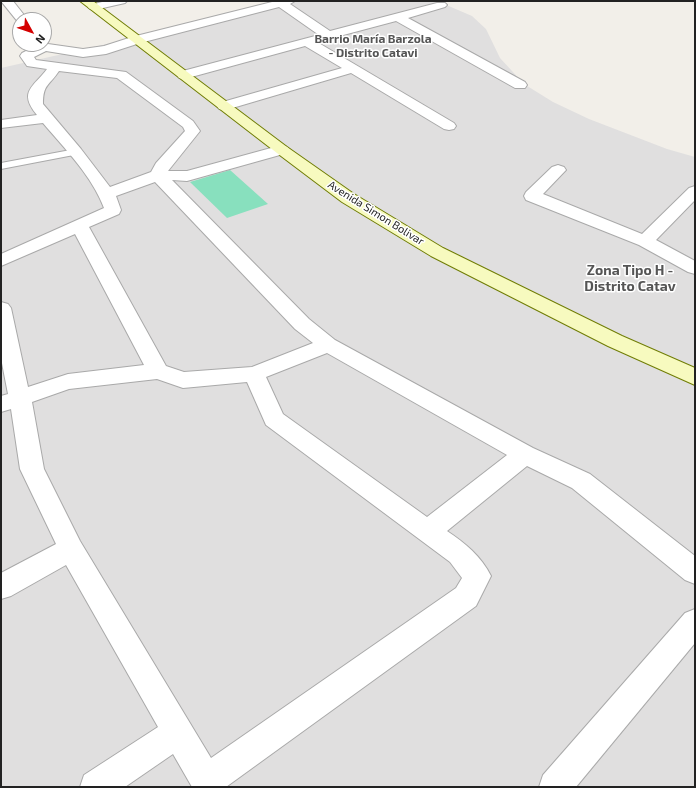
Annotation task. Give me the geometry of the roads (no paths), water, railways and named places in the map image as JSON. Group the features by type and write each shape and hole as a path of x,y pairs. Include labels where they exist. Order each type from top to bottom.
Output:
{"main road":[{"name":"Avenida Simon Bolivar","path":"90,4 282,150 348,198 437,252 615,341 695,377"}],"street":[{"path":"7,1 16,12"},
{"path":"90,4 121,1"},
{"path":"242,1 254,9"},
{"path":"52,48 82,53 106,50 136,40 285,2 329,36"},
{"path":"184,76 441,5"},
{"path":"398,17 520,85"},
{"path":"308,42 449,126"},
{"path":"33,52 26,56 32,63 121,76 188,124 192,131 162,166 158,175"},
{"path":"1,261 113,210 107,194 76,152 36,105 36,92 39,85 49,76 55,67"},
{"path":"224,106 352,69"},
{"path":"1,124 46,118"},
{"path":"107,194 158,175 187,176 282,150"},
{"path":"558,170 532,196 645,241 695,268"},
{"path":"158,175 302,324 328,345 525,454 581,481 695,572"},
{"path":"645,241 695,191"},
{"path":"79,225 158,371"},
{"path":"1,308 10,402 32,469 71,549 209,784 466,597 477,576 459,554 274,419 254,374"},
{"path":"10,402 68,382 158,371 183,380 254,374 328,345"},
{"path":"428,531 525,454"},
{"path":"1,587 71,549"},
{"path":"555,787 695,622"},
{"path":"96,787 178,732"}],"lane":[{"path":"1,166 76,152"}],"district":[{"name":"Barrio María Barzola - Distrito Catavi","path":"373,46"},
{"name":"Zona Tipo H - Distrito Catav","path":"630,278"}]}
